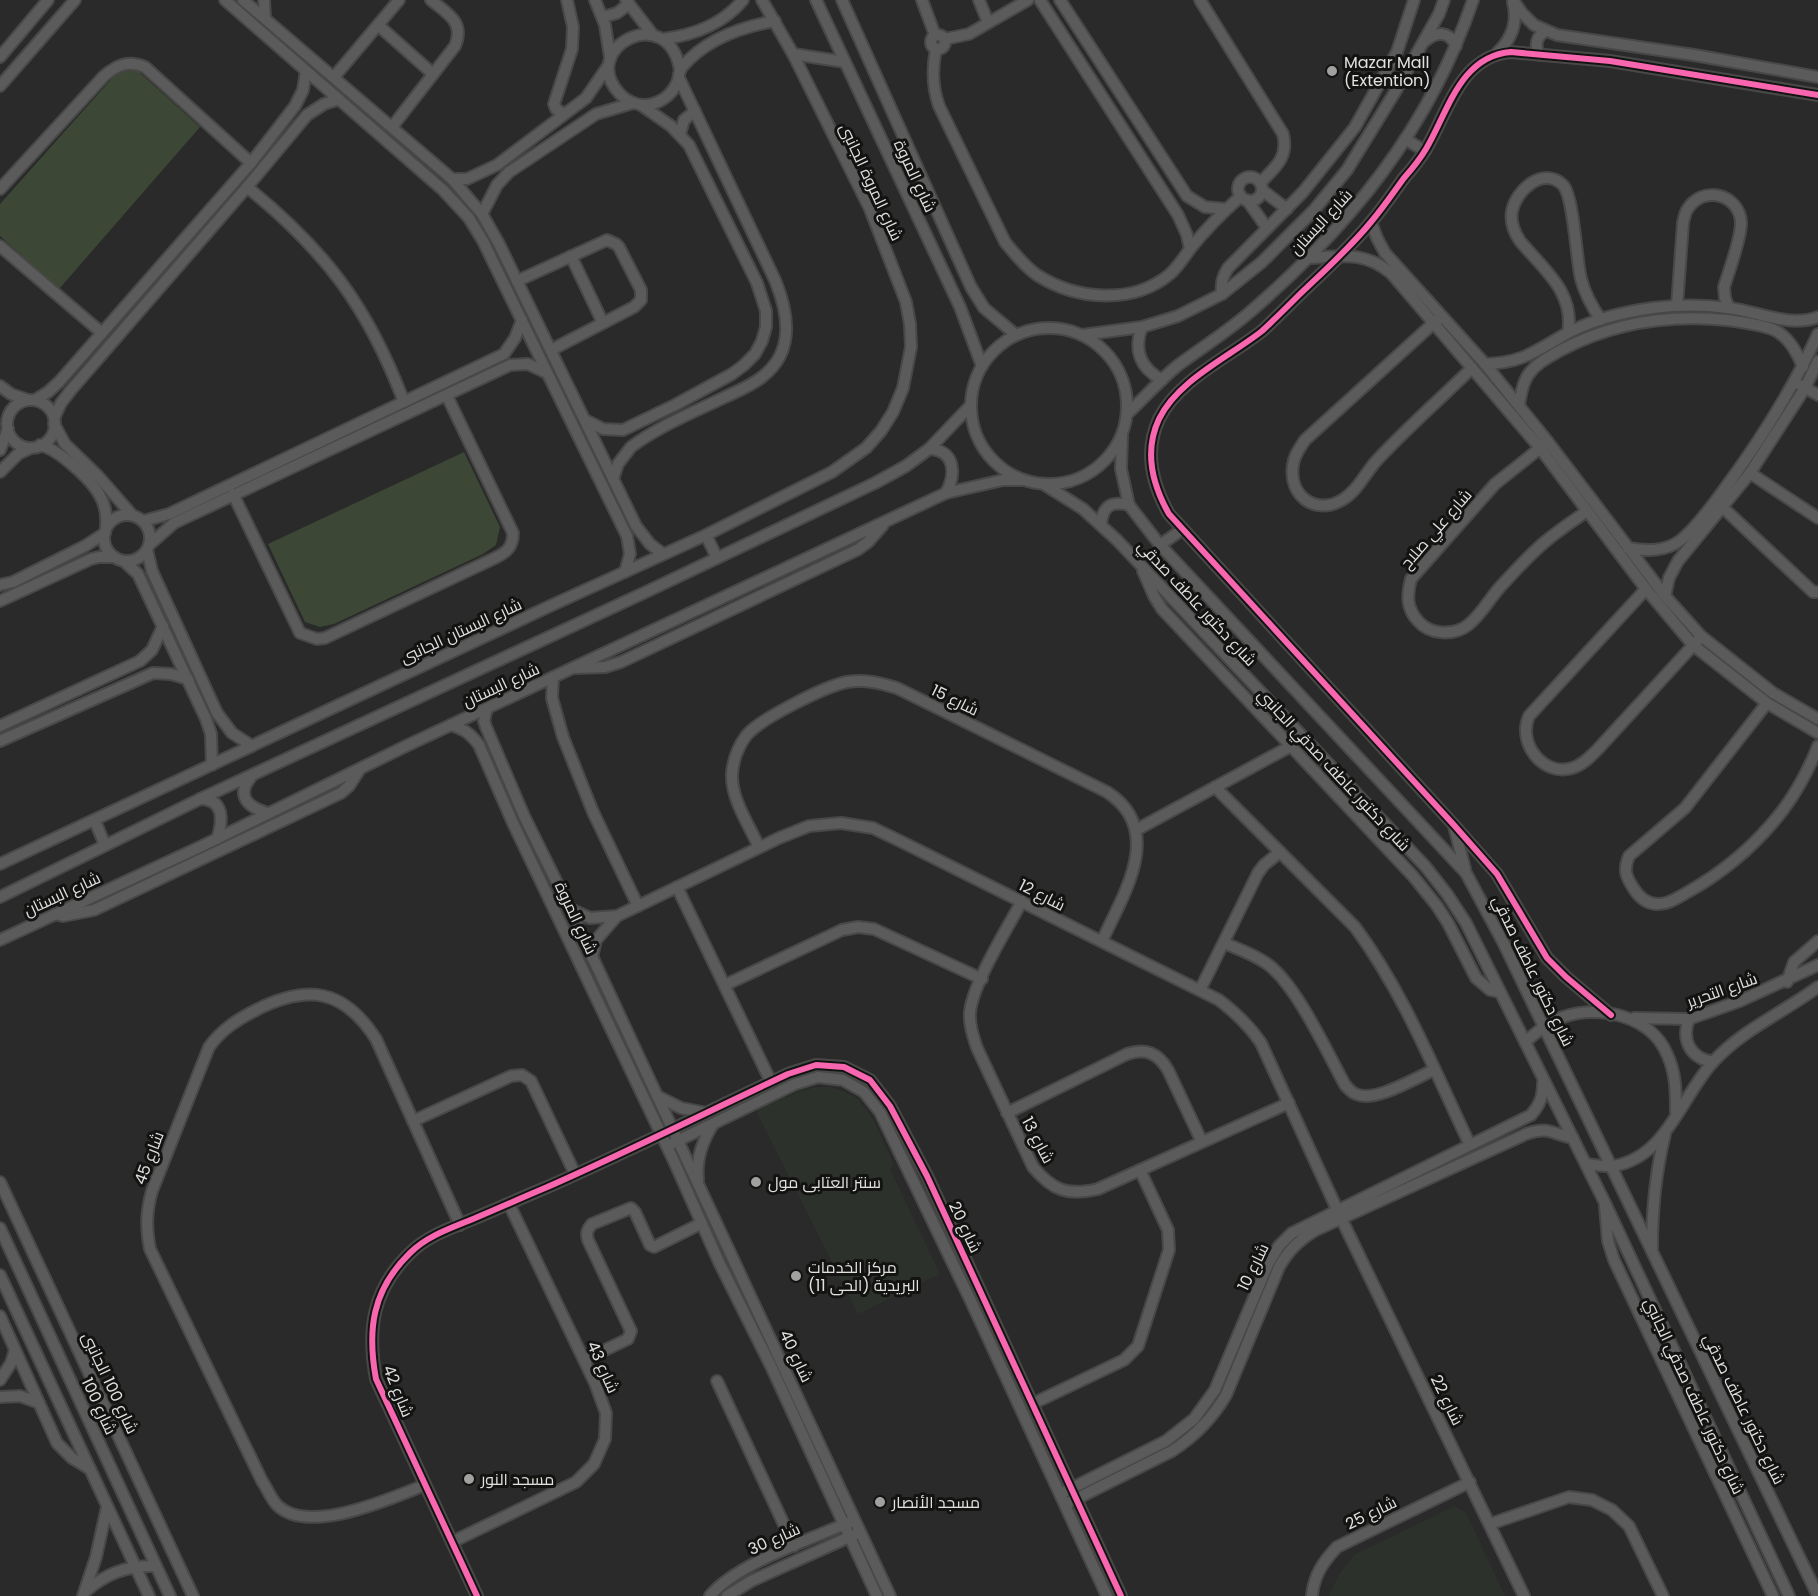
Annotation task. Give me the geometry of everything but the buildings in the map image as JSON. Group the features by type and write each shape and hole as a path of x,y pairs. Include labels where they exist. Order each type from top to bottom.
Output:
{"street":[{"path":"0,57 48,0"},
{"path":"0,86 75,0"},
{"path":"225,0 452,198 469,218 483,241 622,527 630,548 625,572"},
{"path":"243,0 452,178 483,214 634,522 644,538 663,554"},
{"path":"264,0 265,18"},
{"path":"334,77 399,0"},
{"path":"392,127 455,46 459,37 458,27 453,18 431,0"},
{"path":"564,114 556,109 554,104 572,49 573,27 567,0"},
{"path":"585,419 603,429 623,430 732,374 754,354 762,341 766,327 766,311 757,283 689,145 661,118 622,97 614,88 610,77 609,41 603,17 595,0"},
{"path":"452,178 467,179 497,165 586,98 623,41 642,34 658,37 689,34 714,24 729,14 743,0"},
{"name":"شارع المروة الجانبى","path":"762,0 793,54 870,209 906,302 911,347 903,388"},
{"name":"شارع المروة","path":"816,0 960,307 982,366"},
{"name":"شارع المروة","path":"842,0 977,298 993,317 1016,335"},
{"path":"922,0 940,37"},
{"path":"979,0 988,22"},
{"path":"1028,0 969,34 932,38 931,44 936,49 933,72 936,96 1005,242 1035,274 1054,285 1095,296 1132,293 1166,277 1182,262 1190,249 1226,209 1244,198 1256,199 1261,186 1280,164 1283,157 1285,149 1282,134 1200,0"},
{"path":"1040,0 1181,221 1190,249"},
{"path":"1060,0 1187,196 1205,207 1226,209"},
{"path":"1222,294 1223,276 1228,268 1303,192 1354,127 1397,52 1414,0"},
{"name":"شارع البستان","path":"1082,335 1142,327 1178,316 1222,294 1243,279 1297,229 1359,153 1444,0"},
{"name":"شارع البستان","path":"1127,414 1162,380 1249,313 1310,258 1365,196 1405,139 1436,88 1456,46 1473,0"},
{"path":"1513,0 1534,25 1557,35 1706,57 1818,77"},
{"path":"1513,0 1515,19 1510,38 1497,53 1465,75 1425,151 1371,222 1340,256 1262,330 1182,388 1169,402 1159,419 1153,438 1151,458 1153,478 1159,497 1169,514 1497,874 1547,958 1611,1015"},
{"path":"603,17 617,13 627,2 658,37 675,52 679,74 695,111 782,296 788,327 779,358 761,378 634,445 621,457 613,479"},
{"path":"483,214 497,184 510,172 596,114 660,101 675,87 679,74 704,48 732,32 775,21"},
{"path":"378,25 433,74"},
{"path":"1540,54 1536,43 1539,36 1546,31"},
{"path":"1422,43 1430,36 1440,33 1450,37 1456,46"},
{"path":"1497,53 1540,54 1610,61 1818,95"},
{"path":"793,54 845,62"},
{"path":"1702,76 1706,57"},
{"path":"0,189 104,76 120,64 130,63 144,67 251,163"},
{"path":"0,450 8,416 16,405 48,392 59,382 251,163 298,101 306,71"},
{"path":"0,472 18,454 36,447 51,437 61,403 71,390 310,112 339,99"},
{"path":"298,101 310,112"},
{"path":"1114,115 1129,107"},
{"path":"680,134 684,120 695,111"},
{"path":"1405,139 1425,151"},
{"path":"420,170 430,160"},
{"path":"482,173 488,181 497,184"},
{"path":"1267,228 1244,198 1239,186 1242,180 1252,177 1287,209"},
{"path":"1568,333 1569,306 1564,294 1520,242 1512,222 1512,211 1516,200 1531,182 1540,179 1557,181 1568,192 1581,276 1588,299 1601,320"},
{"path":"247,187 283,216 308,241 345,287 378,340 404,402"},
{"path":"1303,192 1329,192"},
{"path":"1677,306 1686,210 1695,200 1713,194 1732,202 1739,212 1741,224 1724,287 1729,308"},
{"path":"211,208 221,218"},
{"path":"1371,222 1385,253 1438,320 1472,368 1544,445 1629,548 1697,641 1773,693 1818,719"},
{"path":"517,281 602,241 612,241 619,247 640,290 641,300 638,304 551,350"},
{"path":"0,246 102,333"},
{"path":"571,255 603,323"},
{"path":"1310,258 1340,256 1367,258 1380,264 1390,273 1485,364 1519,405 1587,511 1646,589 1697,641 1767,704 1818,733"},
{"path":"1485,364 1518,360 1533,354 1568,333 1601,320 1640,310 1677,306 1729,308 1790,321 1803,321 1818,317"},
{"path":"1640,310 1641,322"},
{"path":"1519,405 1521,390 1528,375 1539,363 1595,335 1641,322 1674,318 1707,318 1773,329 1792,345 1803,367"},
{"path":"143,521 168,521 233,494 373,423 404,402 504,354 515,338 522,320"},
{"path":"1438,320 1305,440 1297,451 1293,465 1293,479 1299,493 1308,503 1319,506 1342,501 1352,493 1377,460 1472,368"},
{"path":"1142,327 1137,347 1140,358 1144,367 1162,380"},
{"path":"1049,328 1082,335 1102,349 1117,367 1126,390 1127,414 1122,436 1113,453 1083,478 1064,484 1045,485 1022,480 1001,468 985,451 975,429 971,405 974,385 982,366 997,348 1016,335 1049,328"},
{"path":"1629,548 1647,551 1665,548 1681,539 1750,473 1800,385 1803,367 1818,334"},
{"path":"1204,347 1216,364"},
{"path":"504,354 510,365"},
{"path":"1665,596 1669,578 1678,561 1766,432 1818,361"},
{"path":"0,601 91,559 99,557 135,560 168,521 373,423 447,396 510,365 528,364 547,373"},
{"path":"1800,385 1818,395"},
{"path":"0,386 11,394 47,406 65,444 98,476 132,515 143,521 148,528 152,571 223,724 241,740 252,746"},
{"path":"557,393 569,387"},
{"name":"شارع البستان الجانبى","path":"0,864 706,535 832,472 866,448 881,431 893,412 903,388"},
{"path":"233,494 300,633 317,639 325,638 495,558 508,549 513,542 513,533 447,396"},
{"name":"شارع البستان","path":"0,897 200,800 875,483 929,449 971,405"},
{"path":"0,408 14,441 54,450 95,488 105,507 107,549 132,567 139,576 188,679 211,734 212,765"},
{"path":"623,430 627,441 634,445"},
{"name":"شارع دكتور عاطف صدقي","path":"1122,436 1120,469 1129,505 1160,545 1466,873 1544,1026 1818,1596"},
{"name":"شارع علي صلاح","path":"1544,445 1495,484 1411,579 1407,595 1410,611 1420,624 1431,630 1444,633 1457,631 1468,625 1499,588 1546,541 1587,511"},
{"path":"929,449 943,453 953,466 952,483 946,493"},
{"path":"1750,473 1818,518"},
{"name":"شارع البستان","path":"0,940 217,839 451,724 946,493 1003,480 1022,480"},
{"name":"شارع دكتور عاطف صدقي","path":"1045,485 1083,509 1101,524 1425,866 1447,894 1466,923 1586,1164 1789,1596"},
{"path":"1101,524 1102,514 1109,506 1119,503 1129,505"},
{"path":"1719,504 1813,592 1818,592"},
{"path":"0,585 13,582 86,546 106,531 117,517 132,515"},
{"path":"622,527 634,522"},
{"path":"1160,545 1183,528"},
{"path":"706,535 717,558"},
{"name":"شارع دكتور عاطف صدقي الجانبي","path":"1143,567 1150,589 1162,609 1426,891 1448,922 1476,978 1490,990 1500,992"},
{"path":"139,576 152,571"},
{"path":"1646,589 1529,716 1525,733 1527,744 1533,754 1554,768 1567,769 1582,764 1697,641"},
{"path":"0,726 140,661 152,650 163,626"},
{"path":"140,661 148,668 145,675"},
{"path":"0,741 145,675 162,673 188,679"},
{"path":"553,677 552,698 563,737 593,812 638,906"},
{"name":"شارع 15","path":"759,847 735,798 732,776 736,754 747,735 764,720 846,682 872,681 897,688 1107,792 1128,811 1136,830"},
{"path":"1767,704 1685,808 1629,856 1625,865 1625,875 1639,896 1647,902 1666,904 1703,884 1747,850 1784,809 1805,775 1818,746"},
{"name":"شارع المروة","path":"487,708 484,721 486,727 524,816 570,909 672,1130"},
{"path":"34,711 39,723"},
{"path":"211,734 220,732 223,724"},
{"name":"شارع المروة","path":"451,724 472,735 479,745 513,823 662,1135"},
{"path":"1102,941 1133,874 1137,848 1136,830 1291,747"},
{"path":"55,914 63,916 94,910 341,793 349,786 361,768"},
{"path":"253,775 246,783 243,792 247,803 256,810 268,813"},
{"path":"1215,787 1355,927 1399,998 1470,1145"},
{"path":"200,800 208,799 221,815 222,825 217,839"},
{"path":"95,821 105,846"},
{"name":"شارع 12","path":"570,909 590,918 617,916 759,847 809,826 841,823 873,828 1200,990 1219,1000 1236,1013 1251,1028 1261,1043 1339,1214"},
{"path":"1453,824 1466,873"},
{"path":"1200,990 1258,873 1271,858 1280,852"},
{"path":"677,887 771,1082"},
{"name":"شارع 13","path":"1022,901 973,995 970,1014 971,1032 1033,1167 1045,1182 1061,1191 1080,1194 1098,1189 1289,1103"},
{"name":"شارع 12","path":"592,958 596,940 617,916"},
{"path":"725,986 842,930 858,927 874,929 982,979"},
{"path":"1786,982 1794,962 1818,941"},
{"path":"1224,942 1267,963 1282,976 1345,1085 1355,1094 1368,1097 1382,1094 1434,1070"},
{"name":"شارع التحرير","path":"1525,1042 1544,1026 1576,1013 1630,1018 1689,1019 1786,982 1818,965"},
{"path":"1586,1164 1611,1166 1628,1162 1644,1154 1657,1142 1713,1062 1746,1033 1818,987"},
{"name":"شارع 45","path":"425,1485 361,1509 332,1514 300,1516 276,1504 262,1481 150,1249 146,1230 147,1210 152,1191 209,1047 231,1023 279,998 302,994 325,996 346,1005 364,1020 376,1040 460,1225"},
{"path":"1630,1018 1651,1030 1667,1052 1675,1078 1676,1113"},
{"path":"1689,1019 1685,1036 1691,1051 1704,1061 1713,1062"},
{"path":"1008,1113 1127,1054 1139,1051 1151,1052 1161,1059 1168,1070 1202,1142"},
{"name":"شارع 20","path":"662,1135 771,1082 816,1065 844,1067 870,1080 890,1106 927,1176 1121,1596"},
{"path":"413,1121 511,1076 522,1075 531,1081 575,1174"},
{"name":"شارع 20","path":"673,1144 795,1084 818,1077 843,1080 864,1092 880,1112 1107,1596"},
{"name":"شارع 10","path":"1339,1214 1531,1115 1539,1105 1544,1080"},
{"path":"657,1096 681,1108 708,1113"},
{"path":"699,1186 697,1170 699,1154 704,1138 713,1124"},
{"path":"1652,1252 1652,1210 1656,1168 1667,1128"},
{"name":"شارع 40","path":"672,1130 673,1144 702,1223 845,1524 856,1534 890,1596"},
{"name":"شارع 10","path":"1062,1499 1166,1441 1194,1419 1215,1390 1269,1262 1279,1246 1292,1233 1526,1134 1539,1130 1553,1131 1573,1138"},
{"name":"شارع 40","path":"662,1135 673,1144 699,1186 855,1519 856,1534 877,1596"},
{"name":"شارع 42","path":"477,1596 376,1379 370,1350 372,1323 380,1297 388,1281 410,1252 432,1237 662,1135"},
{"path":"1018,1403 1031,1401 1124,1360 1138,1346 1170,1250 1168,1230 1140,1170"},
{"name":"شارع 100 الجانبى","path":"0,1182 193,1596"},
{"name":"شارع دكتور عاطف صدقي الجانبي","path":"1605,1203 1605,1222 1614,1260 1773,1596"},
{"name":"شارع 43","path":"452,1542 576,1482 594,1464 605,1439 606,1413 584,1360 509,1204"},
{"path":"584,1360 628,1339 631,1331 588,1240 586,1234 588,1228 592,1224 631,1208 650,1245 654,1247 702,1223"},
{"name":"شارع 22","path":"1339,1214 1524,1596"},
{"name":"شارع 100","path":"0,1228 170,1596"},
{"path":"0,1275 149,1596"},
{"path":"0,1316 52,1433 64,1451 90,1469"},
{"path":"0,1380 11,1363 15,1350"},
{"path":"717,1381 794,1546"},
{"path":"0,1397 20,1396 39,1403"},
{"name":"شارع 25","path":"1312,1596 1313,1584 1322,1564 1337,1547 1470,1482"},
{"path":"1490,1524 1569,1497 1592,1500 1612,1510 1629,1526 1664,1596"},
{"path":"84,1594 108,1507"},
{"name":"شارع 30","path":"710,1596 729,1578 746,1568 855,1519"},
{"path":"822,1534 828,1539 828,1546"},
{"name":"شارع 30","path":"727,1596 751,1581 856,1534"},
{"path":"1749,1547 1762,1540"},
{"path":"84,1594 104,1577 119,1570 135,1566 156,1566"}],"shaded area":[{"path":"816,1087 830,1087 857,1098 875,1123 894,1165 890,1169 940,1274 858,1314 757,1113 758,1109 800,1091"},
{"path":"1455,1506 1466,1513 1505,1596 1329,1596 1338,1576 1354,1555"}],"green space":[{"path":"125,70 138,71 200,127 59,289 0,236 0,204 115,75"},
{"path":"464,452 500,527 496,545 483,554 334,624 320,627 305,622 268,544"}],"cycle path":[{"path":"1611,1015 1547,958 1497,874 1169,514 1154,479 1151,455 1154,431 1159,419 1178,392 1205,370 1262,331 1363,232 1424,153 1449,103 1467,75 1479,64 1494,56 1511,52 1610,61 1818,95"},
{"path":"477,1596 376,1379 372,1344 373,1327 375,1312 387,1281 410,1253 440,1233 576,1174 788,1074 816,1065 844,1067 870,1080 890,1106 927,1176 1121,1596"}],"place":[{"name":"Mazar Mall (Extention)","path":"1332,71"},
{"name":"سنتر العتابى مول","path":"756,1182"},
{"name":"مركز الخدمات البريدية (الحى 11)","path":"796,1276"},
{"name":"مسجد النور","path":"469,1479"},
{"name":"مسجد الأنصار","path":"880,1502"}]}
